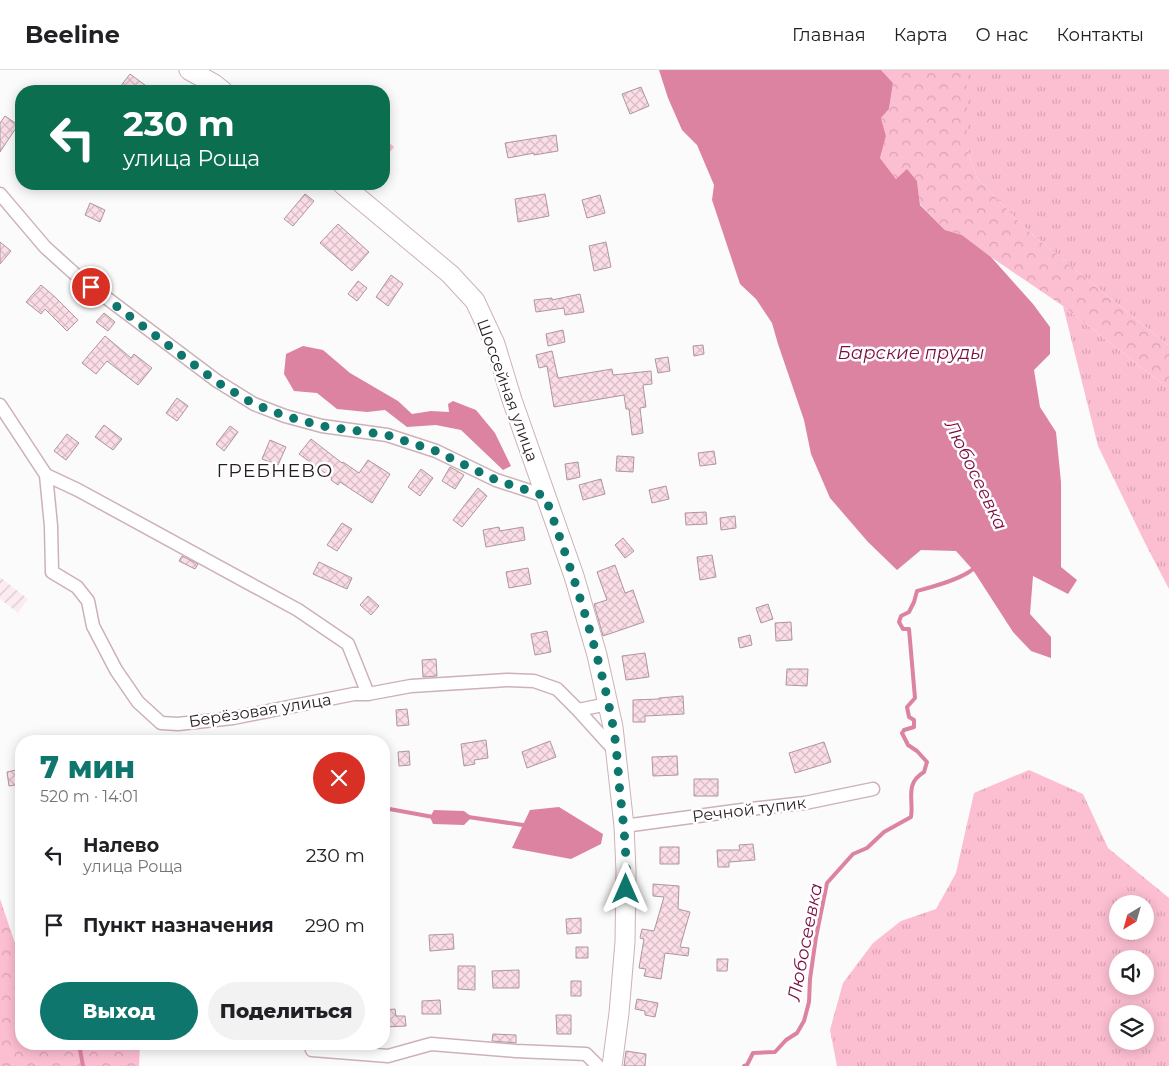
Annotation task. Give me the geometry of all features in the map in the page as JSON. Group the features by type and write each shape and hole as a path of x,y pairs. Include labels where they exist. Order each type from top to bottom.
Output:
{"street":[{"path":"189,70 215,85"},
{"name":"Шоссейная улица","path":"349,190 445,269 475,301 495,344 512,400 574,576 596,655 613,727 624,826 626,871 625,942 612,1066"},
{"path":"0,194 45,247 76,275 217,382 254,404 285,416 322,426 387,435 436,451 496,480 545,496"},
{"path":"0,405 46,475 78,490 298,610 348,644 368,694"},
{"name":"Берёзовая улица","path":"46,475 51,526 52,572 77,587 88,601 93,626 116,670 138,702 162,723 178,724 233,718 354,694 368,694 411,686 534,680 557,689 616,751"},
{"path":"578,710 608,704"},
{"name":"Речной тупик","path":"624,826 805,803 873,789"},
{"path":"312,1050 388,1056 432,1044 516,1051 586,1054 598,1066"}],"shaded area":[{"path":"0,577 28,599 18,613 0,599"}],"green space":[{"path":"881,70 967,70 967,149 977,178 1027,230 1169,346 1169,389 1063,306 962,235 945,230 920,204 917,181 907,170 896,179 880,158 886,136 881,118 889,109 893,83"},
{"path":"967,70 1169,70 1169,346 1027,230 977,178 967,149"},
{"path":"390,143 394,147 390,152"},
{"path":"1063,306 1169,389 1169,589 1098,446"},
{"path":"1029,770 1083,794 1108,848 1169,898 1169,1066 837,1066 830,1030 843,983 873,943 901,921 936,909 956,873 974,793"},
{"path":"0,899 15,943 15,1050 140,1050 139,1066 0,1066"}],"water":[{"name":"Барские пруды","path":"659,70 881,70 893,83 889,109 881,118 886,136 880,158 896,179 907,169 917,181 920,205 945,230 962,235 991,257 1033,304 1050,327 1050,354 1034,370 1040,407 1056,432 1061,482 1061,567 1077,580 1068,594 1033,576 1030,614 1051,637 1051,658 1031,651 1013,632 973,570 956,551 921,550 897,570 868,542 830,498 811,454 804,420 772,323 756,299 740,284 712,200 714,185 697,145 682,130 668,98"},
{"path":"303,346 323,350 350,373 398,401 412,414 431,411 449,412 448,404 453,401 476,410 495,433 511,466 503,470 461,430 436,425 407,427 385,410 367,412 337,409 317,393 294,391 284,374 286,354"},
{"path":"559,807 603,834 601,844 571,859 512,848 530,810"},
{"path":"434,810 464,811 472,817 464,825 433,824 430,817"}],"building":[{"path":"130,74 145,85 122,85"},
{"path":"641,87 649,106 630,114 622,94"},
{"path":"5,116 15,123 15,130 0,152 0,123"},
{"path":"556,135 558,151 508,158 505,143"},
{"path":"305,194 314,201 293,226 284,219"},
{"path":"545,194 549,216 518,222 515,199"},
{"path":"600,195 605,213 587,218 582,200"},
{"path":"90,203 105,210 100,222 85,215"},
{"path":"338,224 369,252 352,271 320,243"},
{"path":"0,242 11,251 0,264"},
{"path":"606,242 611,267 594,271 589,246"},
{"path":"391,275 403,284 388,306 376,297"},
{"path":"358,281 367,288 357,301 348,294"},
{"path":"41,285 78,320 67,331 45,309 41,314 26,302"},
{"path":"580,294 584,312 565,315 564,308 536,312 534,300 552,298 552,300"},
{"path":"104,313 115,322 108,331 96,322"},
{"path":"563,330 565,342 548,346 546,334"},
{"path":"105,336 131,358 134,354 152,368 138,385 107,361 96,374 82,363"},
{"path":"703,345 704,354 694,356 693,346"},
{"path":"552,351 558,378 612,369 613,375 651,371 652,384 643,385 646,407 640,408 643,433 632,435 629,409 626,409 624,395 554,407 547,366 539,368 536,355"},
{"path":"668,357 670,371 658,373 655,359"},
{"path":"177,398 188,406 177,421 166,413"},
{"path":"104,425 122,439 113,450 95,437"},
{"path":"230,426 238,432 224,451 216,444"},
{"path":"67,434 79,443 66,460 54,451"},
{"path":"311,439 342,463 359,473 368,460 390,474 372,503 340,482 338,485 331,480 332,478 299,454"},
{"path":"270,440 286,447 278,465 262,459"},
{"path":"714,451 716,464 700,466 698,453"},
{"path":"617,456 634,457 633,472 616,471"},
{"path":"578,462 580,477 567,480 565,464"},
{"path":"450,467 464,475 455,489 442,481"},
{"path":"421,469 433,478 420,496 408,487"},
{"path":"601,479 605,494 583,500 579,485"},
{"path":"666,486 669,499 652,503 649,490"},
{"path":"478,488 487,496 462,527 453,520"},
{"path":"706,512 707,524 686,525 685,513"},
{"path":"735,516 736,528 721,530 720,518"},
{"path":"342,523 352,529 337,551 327,545"},
{"path":"499,527 500,531 523,527 525,540 486,547 483,530"},
{"path":"623,538 634,551 625,558 615,545"},
{"path":"712,555 716,577 700,580 697,557"},
{"path":"182,556 198,564 195,569 179,561"},
{"path":"319,562 352,578 347,589 313,574"},
{"path":"615,565 625,593 633,590 644,622 603,636 594,604 607,600 597,572"},
{"path":"528,568 531,584 509,588 506,572"},
{"path":"368,596 379,606 371,615 360,605"},
{"path":"768,604 773,619 761,623 756,608"},
{"path":"791,622 792,640 776,641 775,623"},
{"path":"547,631 551,652 535,655 531,634"},
{"path":"750,635 752,645 740,648 738,638"},
{"path":"645,653 649,677 626,680 622,656"},
{"path":"436,659 437,676 423,677 422,660"},
{"path":"787,669 808,669 807,686 786,685"},
{"path":"683,696 684,714 645,716 645,722 633,722 633,700"},
{"path":"407,709 409,725 397,726 396,710"},
{"path":"486,740 488,758 474,760 475,764 464,766 461,744"},
{"path":"550,741 556,757 527,768 522,752"},
{"path":"824,742 831,762 795,773 789,753"},
{"path":"409,751 410,765 399,766 398,752"},
{"path":"677,756 678,775 653,776 652,757"},
{"path":"15,770 15,785 9,786 7,772"},
{"path":"694,779 718,779 718,796 694,796"},
{"path":"753,844 755,860 729,862 729,867 718,867 717,850 740,850 739,845"},
{"path":"660,847 679,847 679,864 660,864"},
{"path":"653,884 679,886 678,909 690,912 680,947 689,948 688,956 665,953 661,979 644,976 646,969 639,968 644,939 640,938 642,929 654,931 664,897 653,896"},
{"path":"581,918 581,933 567,934 566,919"},
{"path":"453,934 454,949 430,951 429,935"},
{"path":"576,947 588,947 588,958 576,958"},
{"path":"717,959 728,959 727,971 717,971"},
{"path":"458,966 475,966 475,990 458,989"},
{"path":"519,970 519,988 493,988 492,971"},
{"path":"571,981 581,981 581,996 571,996"},
{"path":"637,999 658,1003 655,1017 645,1015 645,1011 635,1009"},
{"path":"440,1000 441,1014 422,1014 422,1001"},
{"path":"390,1009 395,1009 396,1016 405,1016 406,1026 390,1027"},
{"path":"556,1015 571,1015 571,1034 557,1034"},
{"path":"493,1034 516,1035 516,1043 492,1041"},
{"path":"626,1051 646,1054 645,1066 624,1066"}],"waterway":[{"name":"Любосеевка","path":"744,1066 747,1065 753,1053 775,1052 786,1040 797,1033 804,1021 809,1002 816,937 827,883 853,854 867,848 884,832 911,817 912,787 914,782 924,772 927,762 917,751 908,745 902,733 904,730 914,727 914,720 909,717 907,707 915,698 909,629 903,629 899,622 901,616 909,612 917,591 957,578 976,566"},
{"path":"390,809 433,817"},
{"path":"468,817 523,825"},
{"path":"80,1050 83,1066"}],"district":[{"name":"ГРЕБНЕВО","path":"275,470"}],"route":[{"path":"91,287 217,382 254,404 285,416 322,426 387,435 436,451 496,480 545,496 574,576 596,655 613,727 624,826 626,889"}]}
